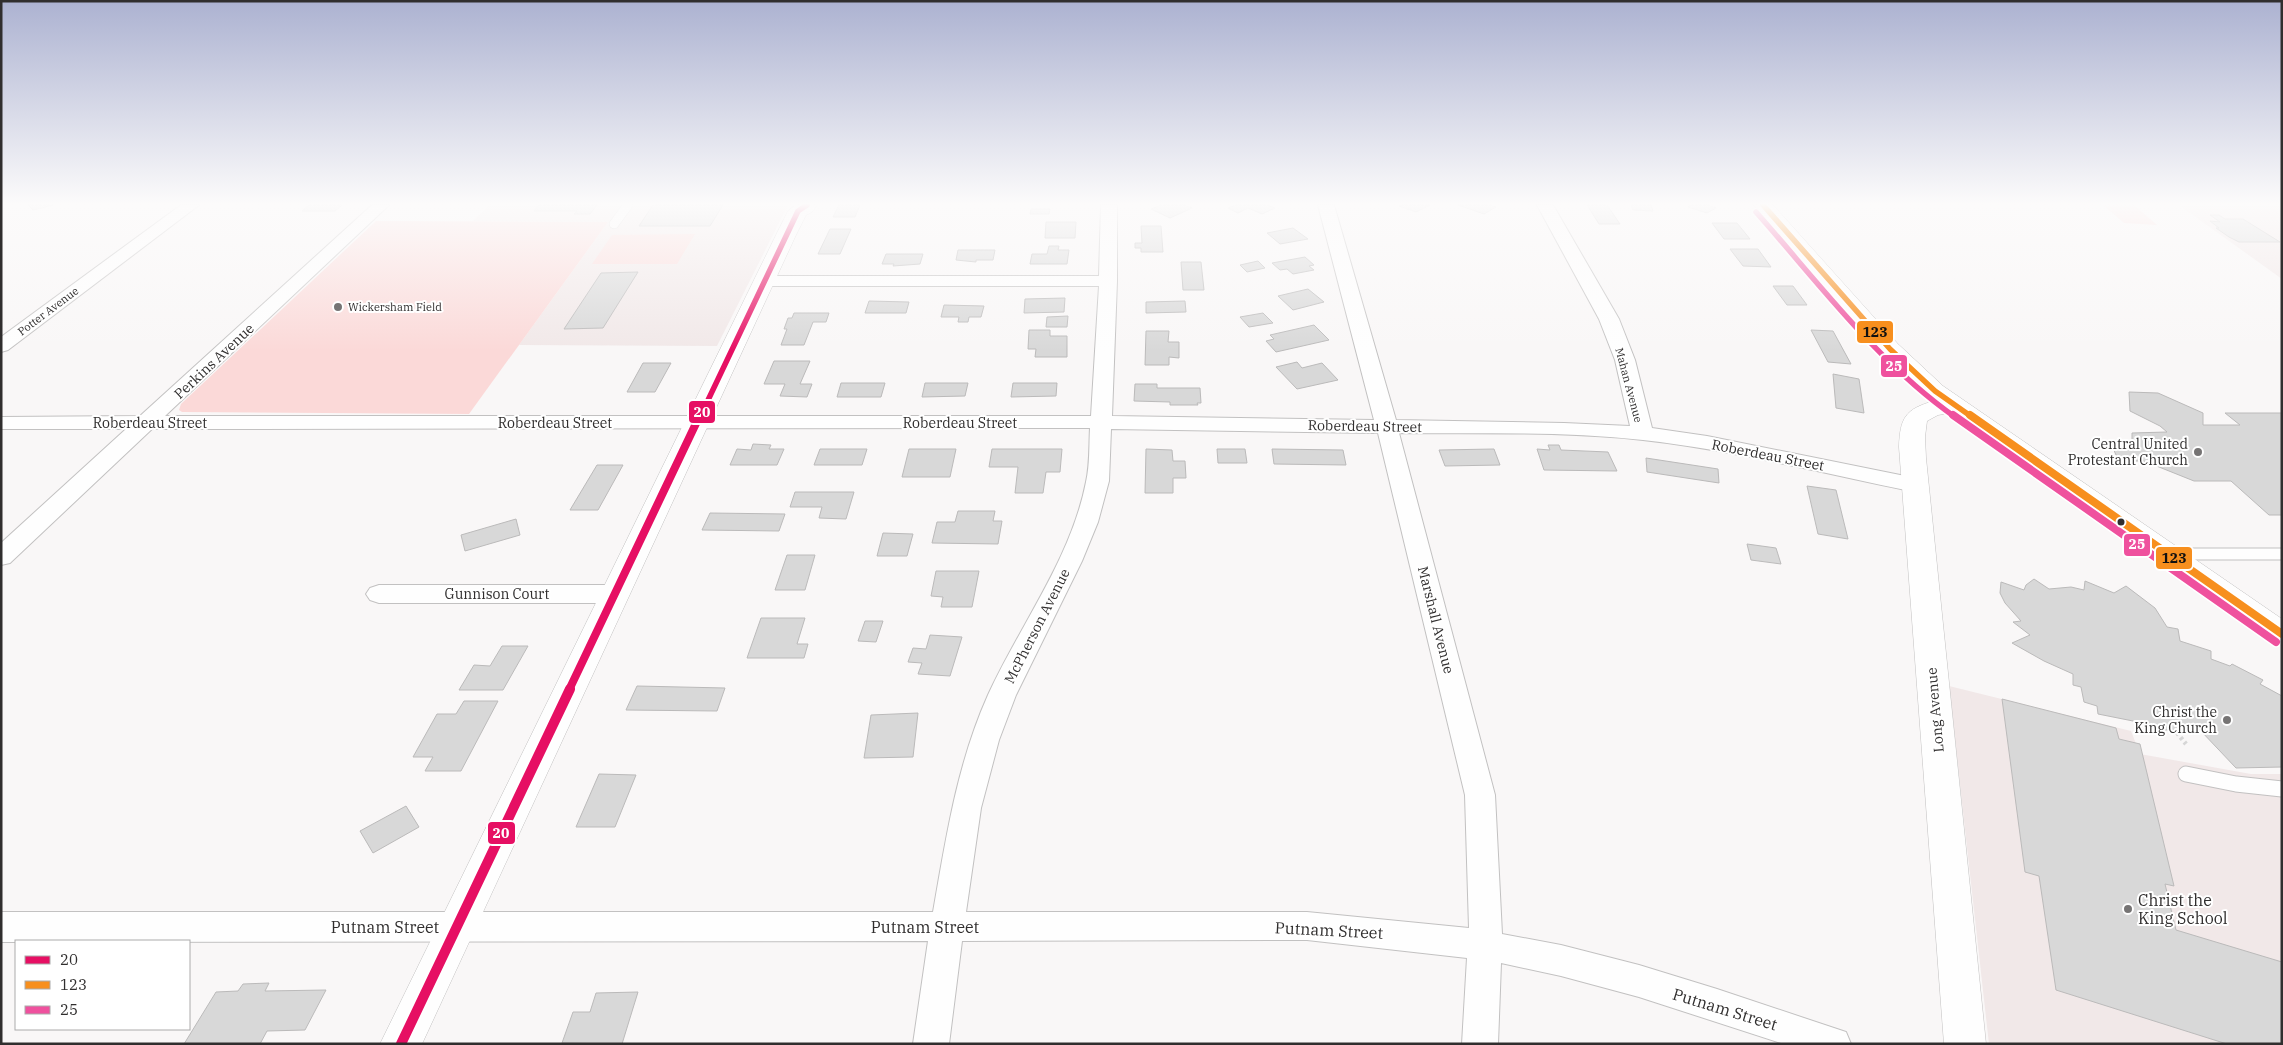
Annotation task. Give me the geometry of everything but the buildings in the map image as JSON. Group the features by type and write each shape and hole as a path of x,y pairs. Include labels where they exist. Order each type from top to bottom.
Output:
{"street":[{"name":"Potter Avenue","path":"1,346 125,254"},
{"name":"Perkins Avenue","path":"1,557 328,254"},
{"path":"400,1044 458,927 614,594 778,254"},
{"name":"McPherson Avenue","path":"931,1044 966,808 984,740 1002,696 1070,561 1086,522 1098,481 1108,254"},
{"name":"Marshall Avenue","path":"1339,254 1387,426 1480,795 1486,946 1480,1044"},
{"name":"Mahan Avenue","path":"1572,254 1609,319 1625,360 1642,434"},
{"path":"1806,254 1890,349 1919,377 1954,405 2282,634"},
{"path":"765,281 1108,281"},
{"name":"Long Avenue","path":"1954,405 1926,411 1915,418 1913,425 1914,485 1965,1044"},
{"name":"Roberdeau Street","path":"1,423 696,424 1100,422 1564,429 1642,434 1774,455 1914,485"},
{"name":"Gunnison Court","path":"379,594 614,594"},
{"name":"Putnam Street","path":"1,927 1307,926 1376,931 1522,952 1637,981 1833,1044"}],"lane":[{"path":"2167,554 2282,554"},
{"path":"2186,774 2236,784 2282,789"}],"path":[{"path":"2173,728 2186,744"}],"shaded area":[{"path":"341,254 585,254 469,414 182,412 179,410 181,404"},
{"path":"585,254 763,254 717,346 519,345"},
{"path":"599,254 683,254 677,264 592,264"},
{"path":"2247,254 2282,254 2282,279"},
{"name":"Christ the King School","path":"1949,686 2131,731 2140,754 2251,774 2282,774 2282,1044 1989,1044"}],"transit line":[{"name":"20","path":"401,1044 777,254"},
{"name":"25","path":"1793,254 1883,356 1928,398 2276,642"},
{"name":"123","path":"1806,254 1890,349 1935,391 2282,634"}],"place":[{"name":"Wickersham Field","path":"338,307"},
{"name":"Central United Protestant Church","path":"2198,452"},
{"name":"Christ the King Church","path":"2227,720"},
{"name":"Christ the King School","path":"2128,909"}]}
